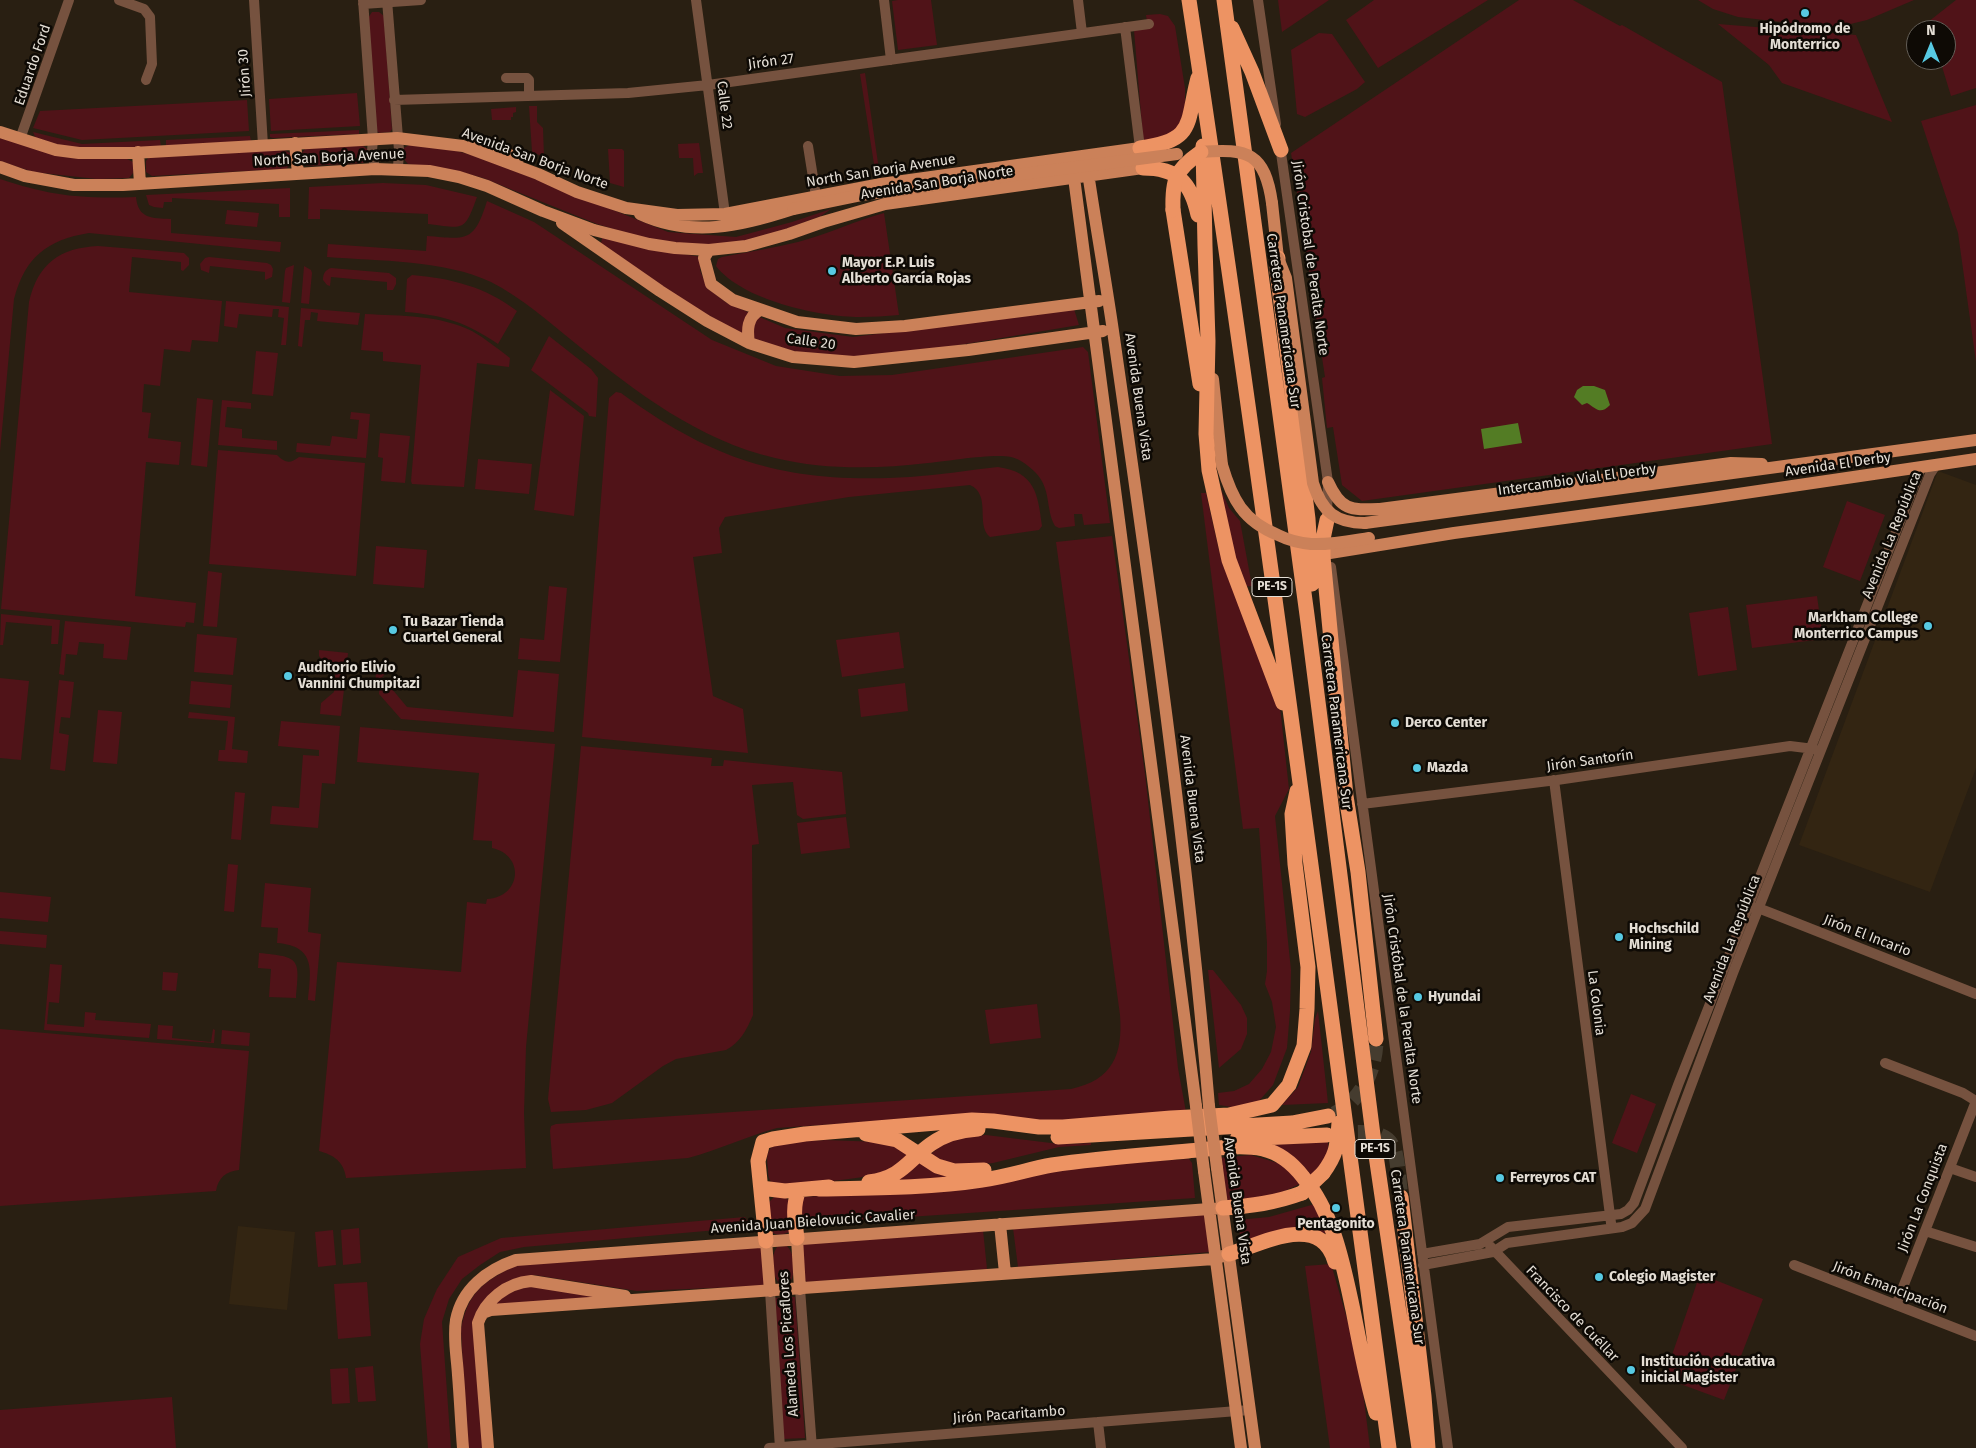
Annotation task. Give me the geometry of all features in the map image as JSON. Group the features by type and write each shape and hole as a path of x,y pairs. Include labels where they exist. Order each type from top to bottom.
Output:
{"highway":[{"name":"PE-1S","path":"1189,0 1291,721 1388,1448"},
{"name":"Carretera Panamericana Sur","path":"1224,0 1372,1125 1419,1448"},
{"path":"1226,16 1252,72 1280,150"},
{"path":"1140,148 1165,145 1178,137 1182,132 1189,121 1193,95 1200,72"},
{"path":"1208,127 1203,148 1208,342 1206,420 1209,470 1229,560 1291,721"},
{"path":"1201,152 1187,163 1176,178 1172,194 1206,420"},
{"path":"1144,168 1168,171 1180,177 1190,188 1205,246"},
{"path":"1278,258 1277,271 1308,519 1312,583 1306,615"},
{"path":"1327,520 1322,557 1335,690 1376,1039"},
{"path":"766,1241 758,1161 759,1151 763,1142 773,1139 805,1134 972,1120 993,1120 1039,1127 1064,1127 1171,1118 1228,1116 1272,1105 1289,1085 1304,1046 1307,1010 1308,967 1295,864 1292,814 1299,780"},
{"path":"1216,1208 1257,1206 1280,1201 1302,1193 1323,1173 1333,1160 1337,1149 1340,1117 1335,1047"},
{"path":"761,1188 799,1190 877,1180 895,1174 944,1136 964,1130 982,1128 1033,1136 1086,1136 1303,1122 1328,1116"},
{"path":"805,1134 838,1133 884,1136 897,1140 937,1166 954,1171 971,1172 991,1170 1036,1158 1091,1150 1185,1142 1327,1135"},
{"path":"819,1188 874,1188 982,1180 1049,1165 1124,1156 1231,1148 1257,1148 1270,1151 1284,1158 1304,1177 1319,1201 1331,1226 1345,1272 1368,1385"},
{"path":"796,1238 794,1209 795,1198 799,1190"},
{"path":"1401,1197 1424,1396 1428,1448"},
{"path":"1222,1256 1297,1234 1317,1237 1326,1243 1333,1257 1368,1385 1388,1448"}],"main road":[{"name":"North San Borja Avenue","path":"0,132 56,150 79,154 373,138"},
{"name":"Avenida San Borja Norte","path":"373,138 396,134 463,146 538,174 577,192 626,208"},
{"path":"296,143 298,174"},
{"name":"North San Borja Avenue","path":"626,208 677,215 724,214 881,184 1140,148"},
{"name":"Intercambio Vial El Derby","path":"626,208 656,221 691,228 707,228 747,222 793,209 871,194 1201,152 1234,150 1248,155 1263,168 1270,186 1278,258 1286,278 1313,483 1317,496 1324,508 1334,516 1350,523 1365,523 1792,466"},
{"path":"138,152 140,184"},
{"name":"Avenida Buena Vista","path":"1086,155 1109,300 1142,533 1184,864 1217,1168 1216,1208 1241,1448"},
{"name":"Avenida Buena Vista","path":"1071,157 1204,1170 1216,1208"},
{"name":"North San Borja Avenue","path":"0,167 25,176 74,184 140,184 398,168 429,171 459,177 487,186 543,211 594,230 649,244 709,250"},
{"name":"Avenida San Borja Norte","path":"709,250 746,246 885,204 1088,174 1144,168"},
{"name":"Calle 20","path":"543,211 689,310 749,343 793,357 854,362 968,350 1113,329"},
{"name":"Calle 20","path":"709,250 704,258 711,284 733,300 797,322 856,329 905,326 1109,300"},
{"path":"749,343 748,324 755,312 760,310"},
{"path":"1208,342 1222,465 1228,486 1238,504 1251,520 1284,538 1311,544 1369,538 1656,497 1704,499"},
{"name":"Avenida El Derby","path":"1792,466 1976,440"},
{"name":"Avenida El Derby","path":"1704,499 1976,459"},
{"path":"1328,482 1341,504 1358,510 1380,509 1731,463 1792,466"},
{"path":"1330,553 1470,530 1704,499"},
{"path":"1165,866 1184,864"},
{"name":"Avenida Juan Bielovucic Cavalier","path":"463,1448 456,1320 472,1288 486,1274 516,1260 1216,1208"},
{"path":"1000,1224 1005,1273"},
{"name":"Alameda Los Picaflores","path":"796,1238 800,1289"},
{"name":"Alameda Los Picaflores","path":"766,1241 770,1291"},
{"path":"480,1318 483,1313 491,1310 800,1289 1222,1256"},
{"name":"Avenida Buena Vista","path":"1222,1256 1250,1410 1255,1448"},
{"path":"488,1448 478,1328 480,1318 486,1306 498,1294 509,1287 525,1281 553,1283 645,1299"}],"street":[{"name":"Eduardo Ford","path":"20,139 69,0"},
{"path":"119,0 144,9 150,17 152,64 146,80"},
{"name":"Jirón 30","path":"254,0 263,145"},
{"path":"375,169 372,151 373,138 363,2 421,0"},
{"name":"Calle 22","path":"696,0 724,214"},
{"path":"884,0 891,60"},
{"path":"1078,0 1082,34"},
{"name":"Jirón Cristobal de Peralta Norte","path":"1258,0 1328,482 1327,520 1330,553"},
{"path":"387,1 396,134 399,150 398,168"},
{"name":"Jirón 27","path":"394,100 628,94 708,85 1149,24"},
{"path":"1124,27 1140,148"},
{"path":"506,78 527,78 529,80 529,96"},
{"path":"808,146 816,196"},
{"name":"Avenida La República","path":"1423,1265 1493,1252 1507,1243 1612,1229 1632,1223 1644,1209 1758,908 1930,474 1936,465"},
{"name":"Avenida La República","path":"1422,1254 1480,1244 1508,1227 1610,1217 1628,1210 1634,1203 1747,908 1921,468"},
{"name":"Jirón Cristóbal de la Peralta Norte","path":"1330,553 1448,1448"},
{"name":"Jirón Santorín","path":"1362,804 1554,780 1790,746 1810,748 1821,752"},
{"name":"La Colonia","path":"1554,780 1612,1229"},
{"name":"Jirón El Incario","path":"1747,908 1758,908 1976,994"},
{"path":"1885,1063 1962,1093 1976,1101"},
{"name":"Jirón La Conquista","path":"1896,1305 1976,1101"},
{"path":"1950,1168 1976,1177"},
{"path":"1925,1230 1976,1247"},
{"name":"Francisco de Cuéllar","path":"1486,1241 1493,1252 1682,1448"},
{"name":"Jirón Emancipación","path":"1794,1265 1976,1336"},
{"name":"Alameda Los Picaflores","path":"800,1289 812,1446"},
{"name":"Alameda Los Picaflores","path":"770,1291 780,1448"},
{"name":"Jirón Pacaritambo","path":"769,1448 1250,1410"},
{"path":"1098,1422 1101,1448"}],"shaded area":[{"path":"931,0 937,45 898,50 892,1"},
{"path":"1278,0 1329,0 1282,32"},
{"path":"1374,0 1488,0 1378,68 1346,20"},
{"path":"1519,0 1573,0 1620,26 1622,25 1722,82 1772,444 1362,501 1342,485 1333,427 1327,428 1322,378 1325,377 1291,153"},
{"name":"Hipódromo de Monterrico","path":"1698,0 1914,0 1867,20 1834,28 1738,17 1713,9"},
{"path":"1956,0 1976,0 1976,88 1951,96 1943,70 1956,70 1956,20 1931,20"},
{"path":"372,12 379,12 384,16 392,129 390,132 379,133 376,130 368,18"},
{"path":"1160,14 1168,16 1175,26 1185,88 1185,113 1175,131 1147,144 1143,138 1134,30 1148,28 1146,15"},
{"path":"1718,24 1856,35 1892,122 1782,83 1769,65"},
{"path":"1319,33 1332,34 1365,82 1357,89 1305,117 1297,114 1291,50"},
{"path":"865,73 880,177 876,177 860,74"},
{"path":"357,93 360,126 271,131 269,99"},
{"path":"247,100 249,131 82,140 33,128 40,111"},
{"path":"1976,105 1976,362 1958,233 1921,121"},
{"path":"529,106 537,106 537,122 543,128 544,157 532,152"},
{"path":"516,107 516,112 513,113 511,120 492,120 491,109"},
{"path":"359,130 359,134 270,137 270,134"},
{"path":"33,132 82,144 160,140 161,147 81,151 36,139"},
{"path":"250,136 251,141 166,146 166,140"},
{"path":"0,138 127,159 133,162 133,173 129,178 97,179 33,172 0,161"},
{"path":"699,143 703,173 698,173 694,176 693,158 679,158 678,144"},
{"path":"411,144 457,151 486,159 668,232 736,237 831,209 821,216 748,243 676,244 636,236 597,224 483,178 461,172 408,164 403,158 404,148"},
{"path":"362,145 367,149 368,158 363,163 307,166 302,160 302,153 306,148"},
{"path":"608,149 622,149 624,151 624,187 610,183"},
{"path":"284,150 292,154 292,163 286,169 152,176 146,172 146,161 150,156"},
{"path":"0,179 51,193 83,197 136,197 140,210 147,216 171,219 171,233 281,242 280,252 89,233 61,240 40,253 24,272 14,299 0,452"},
{"path":"383,183 426,185 477,197 469,217 461,226 456,227 428,224 428,214 320,209 320,219 308,219 309,187"},
{"path":"290,188 290,217 279,217 279,204 172,198 172,202 164,202 163,208 149,205 146,195"},
{"path":"487,201 534,222 712,340 776,366 840,376 892,375 1083,347 1088,352 1110,523 1084,525 1082,514 1074,514 1075,526 1059,528 1055,526 1044,485 1035,472 1027,465 1011,457 983,457 909,465 851,467 794,462 747,450 694,427 669,412 621,379 545,318 491,282 453,269 432,265 327,257 328,244 426,251 427,236 451,238 467,235 473,231 478,225"},
{"path":"227,210 259,213 257,227 225,224"},
{"path":"884,213 899,315 843,316 803,310 762,297 744,288 728,278 716,266 718,259 722,257 798,242"},
{"path":"602,237 648,248 701,257 700,270 707,288 727,303 785,328 853,337 1074,309 1079,325 905,354 856,357 797,352 753,340 679,299 601,244"},
{"path":"98,246 184,253 189,258 189,265 183,271 181,270 181,262 132,257 129,292 222,301 218,342 192,340 190,352 164,349 160,386 144,384 142,412 151,413 148,438 181,442 179,465 146,462 135,596 196,603 194,623 186,622 185,627 1,609 29,302 38,277 53,260 72,250"},
{"path":"205,258 267,263 273,269 272,277 265,280 265,272 210,266 209,273 201,270 200,264"},
{"path":"294,265 290,303 282,302 285,271 286,268"},
{"path":"304,266 311,270 312,273 309,304 301,303"},
{"path":"331,268 389,273 396,278 396,284 393,290 387,290 387,282 331,277 330,286 327,285 323,278 326,271"},
{"path":"412,275 454,281 467,285 493,296 517,311 498,344 475,330 454,321 431,315 405,312 407,279"},
{"path":"226,301 289,307 286,345 281,345 284,318 278,317 279,309 273,309 272,317 239,314 237,328 224,326"},
{"path":"301,308 360,313 358,325 317,321 318,313 311,312 310,320 305,320 302,347 298,346"},
{"path":"365,314 420,317 447,322 472,331 510,358 509,367 477,363 464,487 412,484 421,365 383,361 383,352 361,350"},
{"path":"549,336 591,369 598,378 596,417 589,416 588,413 531,370"},
{"path":"256,351 278,353 273,396 252,394"},
{"path":"1583,386 1594,386 1605,390 1610,405 1601,410 1587,403 1582,405 1574,397 1577,390"},
{"path":"550,390 584,416 574,516 534,510"},
{"path":"616,392 621,393 690,437 724,453 757,464 792,472 828,477 867,478 910,477 998,467 1010,470 1027,479 1032,486 1039,504 1042,526 1039,530 990,537 984,525 980,496 977,490 970,485 849,497 725,517 719,528 722,553 693,557 713,696 743,709 748,753 582,737 609,398"},
{"path":"197,398 213,400 207,467 191,465"},
{"path":"222,400 251,403 251,409 227,407 225,427 242,429 242,438 277,441 277,450 218,445"},
{"path":"351,412 370,414 366,458 296,452 297,443 330,446 332,436 357,439 359,420 350,419"},
{"path":"1518,423 1522,443 1484,449 1481,429"},
{"path":"380,433 410,436 405,483 381,481 383,458 378,457"},
{"path":"218,450 277,455 288,462 299,457 365,463 356,576 209,564"},
{"path":"478,459 532,464 529,494 475,489"},
{"name":"Markham College Monterrico Campus","path":"1938,471 1976,485 1976,768 1930,892 1799,845"},
{"path":"1219,485 1229,508 1240,521 1252,586 1242,587"},
{"path":"1201,493 1206,493 1219,550 1280,707 1289,789 1275,816 1291,970 1287,1048 1273,1085 1259,1101 1238,1108 1219,1105 1218,1093 1234,1091 1249,1084 1262,1069 1271,1052 1276,1027 1272,1002 1265,984 1267,943 1259,828 1243,829"},
{"path":"1847,501 1885,515 1860,581 1823,567"},
{"path":"1112,536 1145,774 1178,1068 1186,1112 1055,1122 981,1114 777,1128 688,1158 553,1169 550,1131 551,1126 556,1124 1071,1089 1085,1085 1106,1072 1117,1053 1120,1042 1120,1015 1056,542"},
{"path":"376,546 427,550 424,588 373,584"},
{"path":"208,571 222,573 217,627 203,626"},
{"path":"549,586 567,588 560,662 518,659 520,638 544,640"},
{"path":"1817,596 1823,639 1752,648 1746,605"},
{"path":"1728,607 1737,670 1698,676 1689,613"},
{"path":"1,614 60,620 58,644 51,644 52,626 6,622 3,645 0,645"},
{"path":"65,621 131,627 127,660 103,658 104,644 79,642 77,655 66,654 64,675 59,674"},
{"path":"899,632 904,668 842,677 836,640"},
{"path":"197,634 237,638 233,675 194,672"},
{"path":"319,650 348,653 341,716 320,714 321,703 334,692 336,663 324,662 319,656"},
{"path":"387,657 386,673 382,677 407,707 513,717 518,670 559,674 554,732 401,719 379,694 380,682 375,686 376,672"},
{"path":"0,678 29,681 21,760 0,758"},
{"path":"59,680 74,682 70,718 61,717 59,733 69,735 65,771 50,769"},
{"path":"191,681 232,685 230,708 189,704"},
{"path":"905,683 908,711 861,717 858,689"},
{"path":"98,710 122,712 117,764 93,762"},
{"path":"189,712 235,717 232,749 248,751 247,763 218,761 219,750 225,750 228,721 188,718"},
{"path":"281,721 340,726 335,784 322,783 318,828 270,824 272,806 299,808 303,755 319,756 319,750 278,746"},
{"path":"360,727 555,744 526,1047 524,1113 526,1168 346,1178 341,1163 319,1151 337,962 461,972 467,902 486,904 487,899 499,897 513,884 515,875 510,859 503,852 492,848 492,841 473,840 479,773 357,762"},
{"path":"581,746 712,758 711,766 723,766 724,760 842,772 846,814 803,819 797,815 793,782 752,785 759,844 752,845 753,1015 746,1030 735,1044 726,1050 676,1059 663,1066 612,1103 586,1110 551,1112 548,1099"},
{"path":"235,792 245,793 241,840 231,839"},
{"path":"846,817 850,848 801,854 797,823"},
{"path":"228,864 238,865 234,912 224,911"},
{"path":"265,883 311,888 308,932 321,934 315,1001 308,1000 310,970 305,954 290,945 277,943 278,928 261,927"},
{"path":"0,892 51,897 48,922 0,918"},
{"path":"0,931 47,935 46,948 0,944"},
{"path":"259,953 283,956 290,958 294,962 298,975 296,998 269,997 271,969 258,968"},
{"path":"50,964 62,965 59,1003 49,1002 47,1024 84,1027 85,1012 96,1013 95,1020 151,1024 149,1038 44,1030"},
{"path":"1208,970 1213,970 1241,1005 1247,1018 1247,1034 1241,1049 1219,1068"},
{"path":"163,972 178,973 176,991 162,990"},
{"path":"1037,1004 1041,1038 990,1044 985,1010"},
{"path":"1318,1011 1328,1103 1282,1105 1298,1087 1311,1052 1315,1019"},
{"path":"158,1025 173,1026 172,1038 211,1042 213,1029 215,1030 214,1043 157,1039"},
{"path":"0,1029 249,1051 239,1170 223,1176 216,1191 0,1206"},
{"path":"222,1030 250,1033 249,1046 221,1044"},
{"path":"1631,1094 1656,1104 1637,1153 1612,1143"},
{"path":"986,1135 1059,1144 1091,1143 1091,1145 1059,1147 977,1165 951,1164 930,1155 949,1142 970,1136"},
{"path":"825,1140 881,1142 910,1155 885,1172 865,1177 795,1185 782,1185 771,1182 768,1175 767,1160 770,1149 787,1142"},
{"path":"1328,1142 1326,1156 1311,1175 1290,1156 1263,1145"},
{"path":"1251,1155 1281,1164 1302,1183 1267,1199 1225,1203 1218,1158"},
{"path":"1189,1159 1192,1163 1195,1198 802,1224 800,1197 968,1188 1072,1166"},
{"path":"919,1163 959,1178 889,1183"},
{"path":"783,1196 790,1201 791,1231 779,1234 771,1232 768,1203 774,1197"},
{"path":"1315,1204 1329,1234 1291,1228 1242,1245 1237,1220 1269,1217"},
{"path":"1204,1215 1210,1252 1018,1267 1013,1228"},
{"path":"745,1217 751,1227 524,1247 500,1252 480,1265 462,1279 449,1299 442,1322 451,1448 428,1448 420,1344 424,1319 437,1289 458,1257 501,1238"},
{"path":"238,1226 295,1232 287,1310 229,1304"},
{"path":"359,1228 361,1263 343,1265 341,1230"},
{"path":"333,1230 336,1265 318,1267 315,1232"},
{"path":"983,1230 987,1269 807,1282 804,1280 802,1246 805,1243"},
{"path":"759,1246 763,1249 765,1283 762,1286 637,1291 534,1275 484,1302 483,1448 467,1448 461,1329 468,1305 479,1289 486,1283 516,1265"},
{"path":"787,1246 792,1254 793,1274 790,1283 779,1283 773,1270 773,1256 777,1247"},
{"path":"1331,1264 1359,1360 1370,1448 1330,1448 1305,1266"},
{"path":"1700,1274 1763,1299 1724,1400 1664,1378"},
{"path":"367,1282 371,1336 338,1339 334,1284"},
{"path":"527,1285 599,1297 493,1305 500,1298"},
{"path":"795,1297 805,1438 783,1439 774,1298"},
{"path":"373,1366 376,1401 358,1402 355,1368"},
{"path":"348,1368 350,1403 332,1404 330,1369"},
{"path":"172,1397 176,1448 0,1448 0,1410"}],"tunnel":[{"path":"1334,1114 1344,1108 1360,1092 1370,1072 1376,1039"},
{"path":"1335,1134 1358,1132 1375,1134 1383,1136 1389,1141 1396,1157 1401,1197"}],"place":[{"name":"Hipódromo de Monterrico","path":"1805,13"},
{"name":"Mayor E.P. Luis Alberto García Rojas","path":"832,271"},
{"name":"Markham College Monterrico Campus","path":"1928,626"},
{"name":"Tu Bazar Tienda Cuartel General","path":"393,630"},
{"name":"Auditorio Elivio Vannini Chumpitazi","path":"288,676"},
{"name":"Derco Center","path":"1395,723"},
{"name":"Mazda","path":"1417,768"},
{"name":"Hochschild Mining","path":"1619,937"},
{"name":"Hyundai","path":"1418,997"},
{"name":"Ferreyros CAT","path":"1500,1178"},
{"name":"Pentagonito","path":"1336,1208"},
{"name":"Colegio Magister","path":"1599,1277"},
{"name":"Institución educativa inicial Magister","path":"1631,1370"}]}
